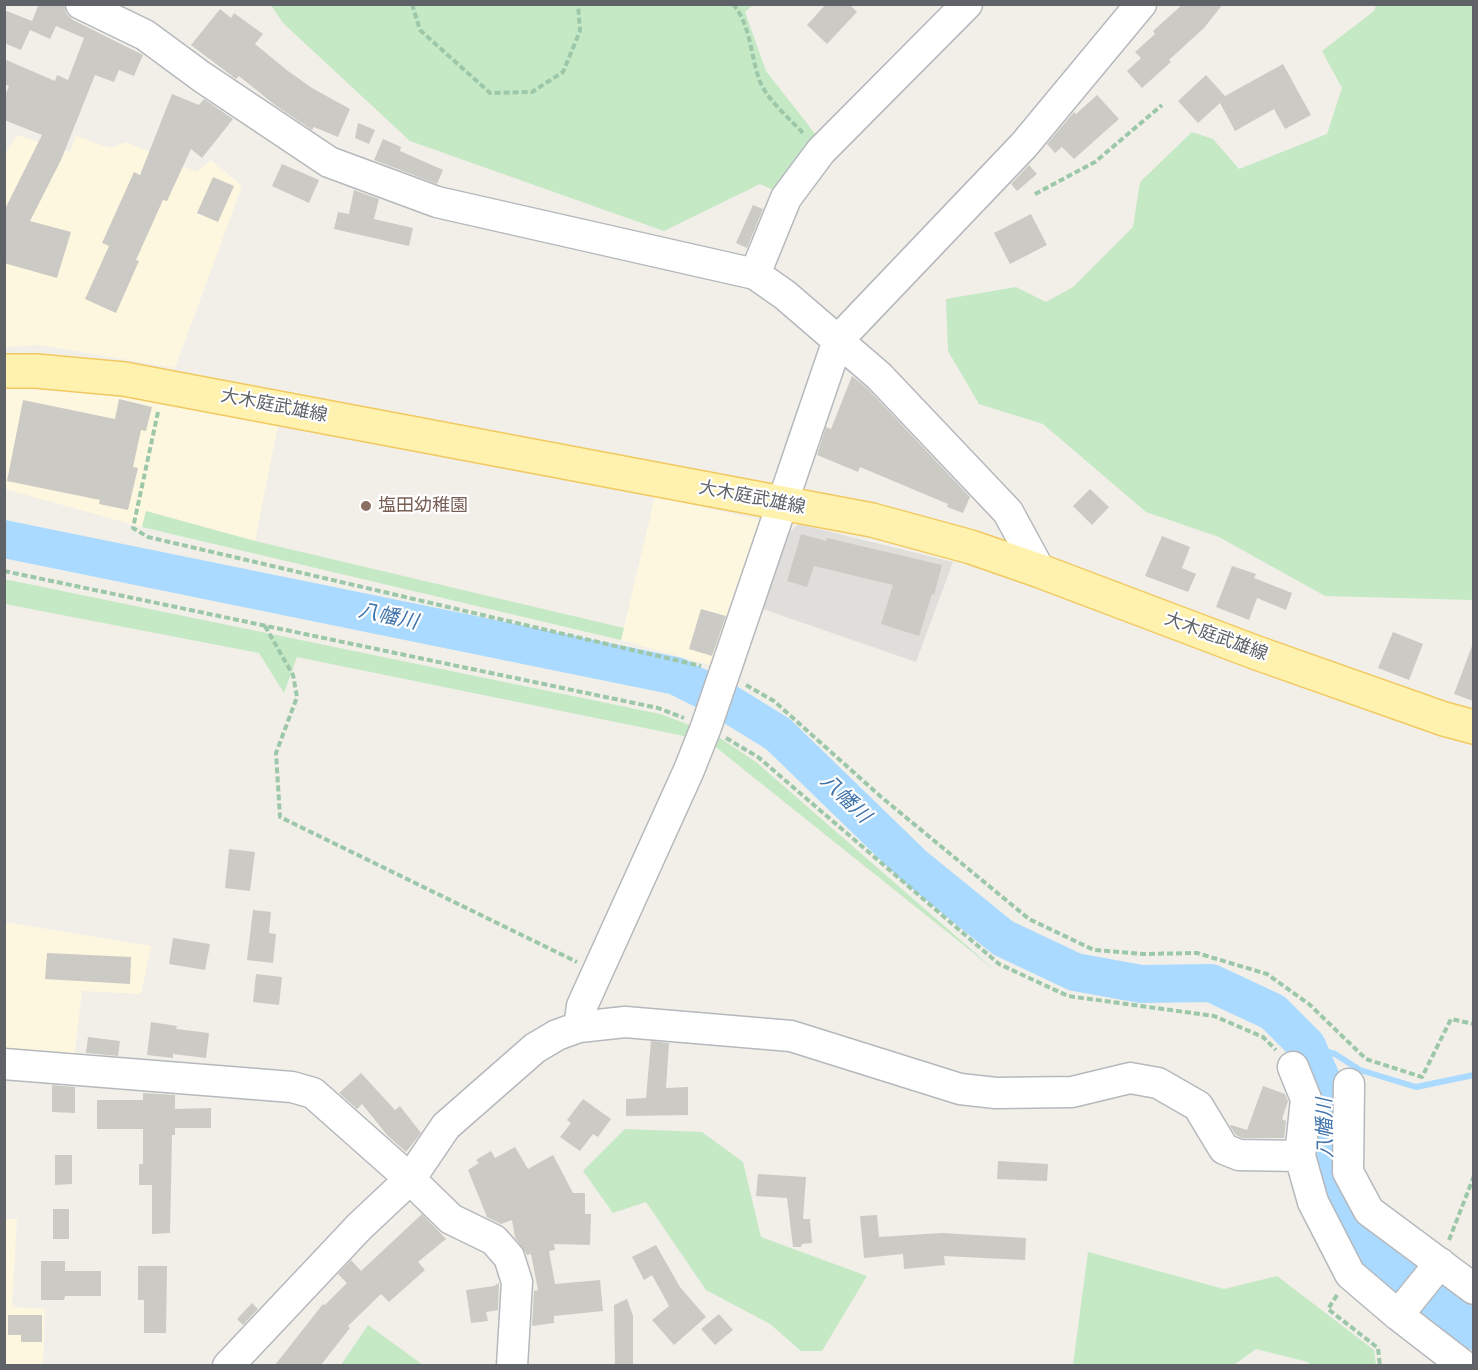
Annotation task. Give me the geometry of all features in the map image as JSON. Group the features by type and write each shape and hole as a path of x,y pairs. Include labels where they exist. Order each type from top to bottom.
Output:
{"main road":[{"name":"大木庭武雄線","path":"4,371 36,371 124,379 872,520 970,547 1040,571 1279,661 1473,727"}],"street":[{"path":"81,4 145,35 202,77 329,162 437,202 755,274 785,295 879,376 1008,512 1040,571"},
{"path":"755,274 786,198 821,151 967,4"},
{"path":"579,1027 582,1006 689,770 706,727 838,340 1024,145 1141,4"},
{"path":"228,1365 359,1227 410,1179 446,1126 535,1048 557,1035 579,1027 625,1022 791,1036 960,1089 996,1093 1072,1092 1130,1078 1158,1083 1198,1106 1224,1149 1239,1155 1300,1156"},
{"path":"4,1064 292,1087 313,1093 410,1179 451,1219 494,1240 510,1257 517,1282 512,1365"},
{"path":"1293,1067 1306,1099 1300,1156 1313,1202 1350,1274 1464,1365"},
{"path":"1349,1084 1348,1172 1369,1211 1473,1289"},
{"path":"1398,1314 1440,1263"}],"path":[{"path":"412,4 420,30 490,93 532,92 563,72 580,31 578,4"},
{"path":"733,4 750,38 759,81 776,105 821,151"},
{"path":"1035,194 1095,162 1162,105"},
{"path":"164,386 133,528 148,537 648,652 724,672 774,701 880,796 1029,919 1094,950 1143,954 1197,953 1267,974 1309,1004 1366,1059 1422,1077 1451,1019 1473,1024"},
{"path":"265,626 292,675 297,697 276,753 280,817 598,973"},
{"path":"1440,1263 1473,1176"},
{"path":"1328,1309 1378,1348 1380,1365"}],"shaded area":[{"path":"17,135 70,152 76,136 110,148 126,142 197,172 211,160 242,186 175,368 39,345 5,347 4,155"},
{"path":"4,383 51,383 279,420 255,541 146,511 142,527 5,489"},
{"path":"655,496 767,522 717,667 621,640"},
{"path":"798,524 953,562 916,662 757,607 781,541"},
{"path":"4,922 151,946 141,994 82,991 74,1059 5,1054"},
{"path":"5,1219 17,1219 12,1307 45,1309 43,1365 5,1366"}],"green space":[{"path":"271,5 753,5 745,12 766,71 820,140 778,192 760,184 664,231 410,141 283,23"},
{"path":"1376,5 1473,5 1473,600 1325,596 1219,537 1146,512 1043,424 979,404 948,351 946,299 1016,287 1046,302 1073,287 1133,227 1140,182 1192,132 1213,139 1239,169 1327,134 1342,88 1322,51 1374,11"},
{"path":"146,511 255,541 624,628 621,640 142,527"},
{"path":"4,579 660,714 714,734 756,762 996,971 713,745 689,737 297,657 284,693 259,653 5,604"},
{"path":"625,1129 702,1132 743,1162 761,1237 867,1276 822,1351 801,1351 770,1324 706,1290 646,1202 613,1213 583,1171"},
{"path":"1088,1252 1224,1289 1277,1276 1374,1350 1376,1365 1310,1365 1308,1362 1256,1349 1234,1365 1073,1365"},
{"path":"368,1325 423,1365 341,1365"}],"building":[{"path":"39,4 64,4 66,13 73,20 143,55 134,76 119,70 114,82 95,75 61,160 30,221 71,232 57,278 4,263 4,211 42,135 4,120 4,98 9,86 4,84 4,59 55,81 57,75 68,80 84,38 56,26 50,39 30,30 21,50 4,43 4,10 32,21"},
{"path":"826,4 849,4 857,12 827,44 807,25"},
{"path":"1183,4 1223,4 1204,28 1142,88 1127,71 1141,58 1135,52 1155,34 1153,31"},
{"path":"220,9 231,18 234,13 263,34 255,44 288,71 312,88 350,109 338,137 314,127 312,130 275,105 239,76 236,79 191,45"},
{"path":"1283,64 1311,115 1285,129 1274,109 1235,131 1220,103 1198,123 1178,101 1206,75 1225,96"},
{"path":"172,94 199,105 204,99 233,119 202,158 191,149 167,201 163,200 136,260 139,261 116,313 85,299 109,246 102,243 134,172 140,175"},
{"path":"1097,95 1119,119 1074,159 1062,147 1055,153 1047,144 1074,112 1076,114"},
{"path":"358,123 375,130 369,144 355,138"},
{"path":"383,139 401,147 400,151 443,170 437,184 374,160"},
{"path":"282,164 319,180 309,203 272,186"},
{"path":"1029,165 1037,174 1017,191 1011,184"},
{"path":"213,177 234,186 218,222 197,213"},
{"path":"354,190 379,199 374,219 413,228 409,246 334,229 338,212 349,214"},
{"path":"753,205 763,209 747,248 736,243"},
{"path":"1031,214 1047,245 1010,264 994,233"},
{"path":"852,376 867,388 970,497 963,513 947,507 948,504 860,467 858,472 817,455 826,427 831,429"},
{"path":"119,399 152,407 146,431 141,430 133,467 138,468 128,510 99,504 100,500 7,481 23,400 115,419"},
{"path":"1090,489 1109,507 1092,525 1073,506"},
{"path":"801,534 942,565 919,636 881,624 893,585 814,566 807,587 787,581"},
{"path":"1162,536 1190,547 1182,568 1196,574 1188,592 1145,576"},
{"path":"1232,566 1256,574 1254,578 1292,593 1286,610 1257,598 1249,620 1216,607"},
{"path":"701,609 726,616 712,656 689,649"},
{"path":"1393,632 1423,644 1409,680 1378,668"},
{"path":"1473,647 1473,701 1454,694"},
{"path":"229,849 255,852 250,891 225,888"},
{"path":"253,910 271,912 269,933 276,934 273,963 247,960"},
{"path":"173,938 210,944 205,970 169,964"},
{"path":"47,953 131,957 130,984 45,979"},
{"path":"256,974 282,977 279,1005 253,1002"},
{"path":"151,1022 177,1026 176,1029 209,1033 206,1058 173,1054 173,1058 147,1055"},
{"path":"88,1037 120,1041 118,1056 86,1053"},
{"path":"651,1041 669,1043 666,1088 688,1087 688,1115 626,1116 626,1099 646,1098"},
{"path":"361,1073 395,1110 400,1106 421,1133 406,1152 388,1136 362,1104 357,1109 339,1093"},
{"path":"52,1085 75,1087 75,1113 52,1112"},
{"path":"1263,1086 1285,1094 1288,1101 1282,1119 1286,1121 1284,1138 1242,1138 1236,1135 1230,1126 1247,1130"},
{"path":"143,1093 175,1095 175,1109 211,1108 211,1128 175,1128 175,1135 172,1135 170,1233 152,1234 152,1185 139,1185 139,1164 143,1164 143,1129 97,1129 97,1100 143,1100"},
{"path":"583,1099 611,1119 598,1137 593,1134 580,1151 560,1137 571,1123 567,1120"},
{"path":"515,1147 528,1169 553,1155 573,1193 585,1193 585,1214 591,1214 590,1245 554,1244 555,1250 549,1251 555,1284 600,1280 603,1311 554,1316 554,1323 532,1326 534,1291 538,1290 531,1254 527,1255 515,1237 512,1220 501,1224 487,1217 468,1170 479,1163 476,1160 491,1151 495,1158"},
{"path":"55,1155 72,1155 72,1184 55,1185"},
{"path":"998,1161 1048,1164 1047,1181 997,1179"},
{"path":"758,1174 806,1177 803,1219 810,1219 812,1243 793,1247 787,1198 756,1196"},
{"path":"53,1209 69,1209 69,1239 53,1239"},
{"path":"422,1214 446,1239 418,1262 425,1270 389,1302 381,1294 348,1326 350,1328 321,1365 275,1365 323,1304 325,1305 347,1283 338,1274 351,1260 361,1271"},
{"path":"877,1215 879,1237 942,1233 1026,1238 1025,1260 944,1256 945,1265 904,1269 903,1254 864,1258 860,1216"},
{"path":"656,1245 680,1287 706,1317 674,1345 652,1320 669,1306 652,1275 644,1280 632,1257"},
{"path":"41,1261 65,1261 65,1271 101,1271 101,1296 65,1296 64,1300 41,1300"},
{"path":"138,1266 167,1266 166,1333 144,1333 144,1300 138,1300"},
{"path":"499,1283 498,1310 486,1312 488,1321 471,1323 466,1290 494,1286"},
{"path":"627,1299 633,1316 633,1365 615,1365 614,1305"},
{"path":"252,1303 258,1309 243,1325 237,1319"},
{"path":"719,1314 733,1330 715,1345 701,1329"},
{"path":"8,1315 42,1315 42,1342 21,1342 21,1335 8,1335"}],"waterway":[{"name":"八幡川","path":"4,539 676,676 718,697 778,734 913,865 1003,938 1075,972 1141,984 1211,983 1273,1012 1307,1046 1324,1085 1326,1169 1337,1208 1385,1267 1474,1331"},
{"path":"1307,1046 1335,1054 1360,1070 1416,1087 1474,1075"}],"place":[{"name":"塩田幼稚園","path":"366,506"}]}
